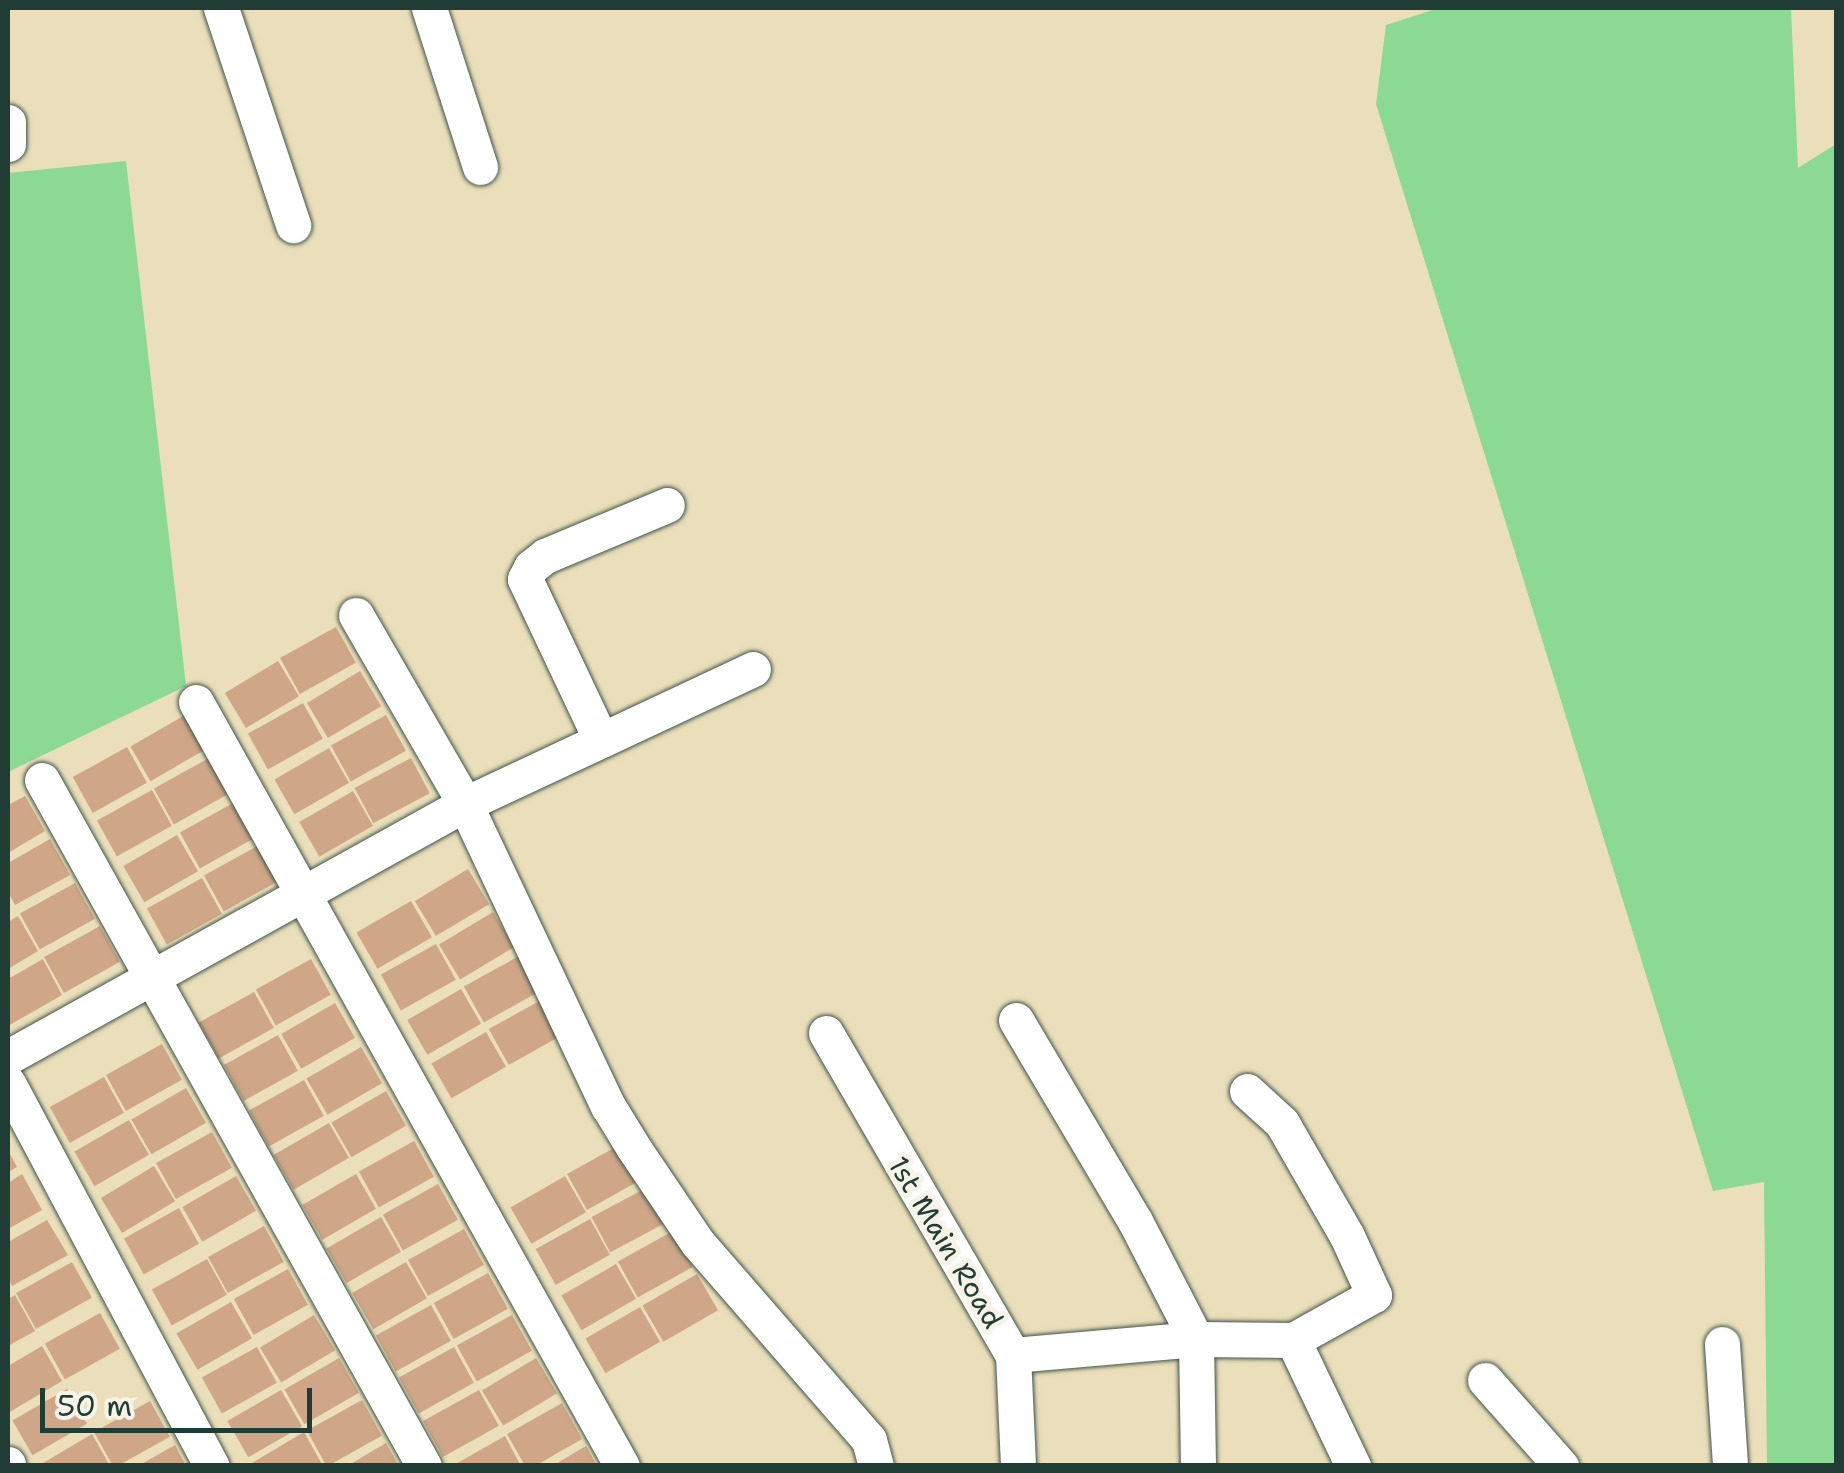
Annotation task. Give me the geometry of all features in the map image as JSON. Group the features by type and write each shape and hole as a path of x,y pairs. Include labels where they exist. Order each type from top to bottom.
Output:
{"street":[{"path":"221,8 292,225"},
{"path":"429,8 480,167"},
{"path":"8,122 8,144"},
{"path":"601,740 526,578 531,567 545,556 667,505"},
{"path":"356,615 465,804 608,1106 633,1147 697,1242 869,1440 876,1466"},
{"path":"8,1057 465,804 753,668"},
{"path":"196,702 622,1466"},
{"path":"42,780 424,1466"},
{"path":"1016,1020 1135,1221 1196,1339 1198,1466"},
{"name":"1st Main Road","path":"826,1033 1014,1355 1018,1466"},
{"path":"8,1083 212,1466"},
{"path":"1014,1355 1196,1339 1293,1340 1374,1295 1347,1236 1282,1123 1247,1091"},
{"path":"1293,1340 1354,1466"},
{"path":"1722,1344 1730,1466"},
{"path":"1485,1380 1561,1466"}],"green space":[{"path":"1439,8 1791,8 1798,168 1836,144 1836,1465 1767,1465 1764,1182 1713,1191 1376,104 1386,25"},
{"path":"126,161 186,686 8,772 8,173"}],"building":[{"path":"336,627 356,663 300,694 280,658"},
{"path":"278,661 299,696 246,728 225,693"},
{"path":"360,671 381,706 328,738 307,703"},
{"path":"303,703 323,739 268,769 248,734"},
{"path":"185,715 205,750 150,781 130,746"},
{"path":"386,715 406,751 351,781 331,746"},
{"path":"127,747 147,783 93,813 73,777"},
{"path":"329,748 349,783 294,814 274,780"},
{"path":"209,758 229,794 174,824 154,789"},
{"path":"411,758 430,793 373,823 354,788"},
{"path":"152,790 172,826 117,856 97,821"},
{"path":"353,791 373,826 319,857 299,822"},
{"path":"25,796 45,831 8,853 8,805"},
{"path":"235,802 255,838 200,868 180,833"},
{"path":"177,835 198,871 144,902 123,866"},
{"path":"50,839 70,875 15,905 8,892 8,863"},
{"path":"259,845 279,881 224,911 204,876"},
{"path":"468,869 489,904 436,936 415,901"},
{"path":"202,878 222,914 167,944 147,909"},
{"path":"75,883 95,919 40,949 20,914"},
{"path":"411,901 432,937 377,969 356,932"},
{"path":"493,912 514,947 460,980 439,944"},
{"path":"18,916 38,951 8,969 8,922"},
{"path":"100,926 120,962 64,993 44,957"},
{"path":"436,944 456,980 401,1010 381,975"},
{"path":"519,956 539,992 484,1022 464,987"},
{"path":"43,959 62,995 8,1026 8,979"},
{"path":"311,959 331,995 276,1025 256,990"},
{"path":"461,989 481,1024 427,1055 407,1020"},
{"path":"254,992 274,1028 219,1058 199,1023"},
{"path":"543,999 563,1035 509,1065 489,1029"},
{"path":"335,1003 355,1038 301,1069 281,1034"},
{"path":"486,1032 506,1067 451,1098 431,1064"},
{"path":"278,1035 298,1071 244,1101 224,1065"},
{"path":"162,1044 182,1080 126,1111 106,1075"},
{"path":"361,1047 382,1083 327,1115 306,1078"},
{"path":"104,1077 124,1113 70,1143 50,1107"},
{"path":"304,1080 324,1116 269,1146 249,1111"},
{"path":"186,1088 206,1123 151,1154 131,1120"},
{"path":"386,1091 406,1126 351,1157 331,1122"},
{"path":"129,1120 149,1155 94,1186 74,1152"},
{"path":"329,1123 349,1158 294,1190 274,1155"},
{"path":"212,1132 232,1168 176,1199 156,1163"},
{"path":"414,1141 434,1177 379,1207 359,1172"},
{"path":"623,1143 643,1179 587,1210 567,1174"},
{"path":"8,1150 17,1167 8,1172"},
{"path":"154,1166 175,1201 122,1233 101,1198"},
{"path":"22,1174 42,1210 8,1229 8,1183"},
{"path":"356,1174 376,1209 322,1240 302,1205"},
{"path":"236,1176 256,1211 202,1242 182,1207"},
{"path":"565,1176 586,1212 531,1244 510,1208"},
{"path":"438,1184 458,1220 403,1250 383,1215"},
{"path":"648,1187 667,1222 610,1252 591,1217"},
{"path":"179,1208 199,1244 144,1274 124,1239"},
{"path":"381,1217 401,1252 346,1283 326,1248"},
{"path":"590,1219 610,1255 556,1285 536,1249"},
{"path":"47,1220 68,1255 12,1286 8,1277 8,1242"},
{"path":"264,1226 284,1262 228,1293 208,1257"},
{"path":"464,1229 484,1265 428,1296 408,1260"},
{"path":"673,1231 693,1267 638,1297 618,1262"},
{"path":"207,1259 227,1295 172,1325 152,1290"},
{"path":"72,1262 92,1298 36,1329 16,1293"},
{"path":"406,1262 427,1298 373,1329 352,1293"},
{"path":"616,1264 636,1299 581,1330 561,1296"},
{"path":"288,1269 308,1305 254,1335 234,1299"},
{"path":"488,1273 508,1309 454,1339 434,1303"},
{"path":"697,1274 718,1310 663,1342 642,1306"},
{"path":"15,1295 35,1331 8,1346 8,1299"},
{"path":"231,1302 252,1338 197,1370 176,1334"},
{"path":"431,1305 451,1341 396,1371 376,1336"},
{"path":"640,1307 660,1342 605,1373 585,1338"},
{"path":"100,1313 120,1349 65,1379 45,1344"},
{"path":"314,1315 335,1350 281,1383 260,1347"},
{"path":"512,1315 532,1351 477,1381 457,1346"},
{"path":"42,1346 62,1381 8,1413 8,1366"},
{"path":"257,1347 277,1383 222,1413 202,1378"},
{"path":"454,1347 474,1383 419,1413 399,1378"},
{"path":"339,1358 359,1393 304,1424 284,1390"},
{"path":"536,1358 557,1393 503,1426 482,1390"},
{"path":"67,1389 87,1424 32,1455 12,1420"},
{"path":"281,1390 302,1426 248,1457 227,1421"},
{"path":"479,1390 499,1426 443,1457 423,1421"},
{"path":"362,1400 382,1436 327,1466 307,1431"},
{"path":"150,1401 170,1437 113,1466 94,1432"},
{"path":"562,1403 582,1439 535,1466 525,1466 507,1434"},
{"path":"304,1432 323,1466 247,1466"},
{"path":"92,1434 110,1466 38,1466"},
{"path":"505,1436 521,1466 452,1466"},
{"path":"386,1443 399,1466 347,1466"},
{"path":"175,1445 186,1466 138,1466"},
{"path":"586,1446 597,1466 552,1466"}]}
